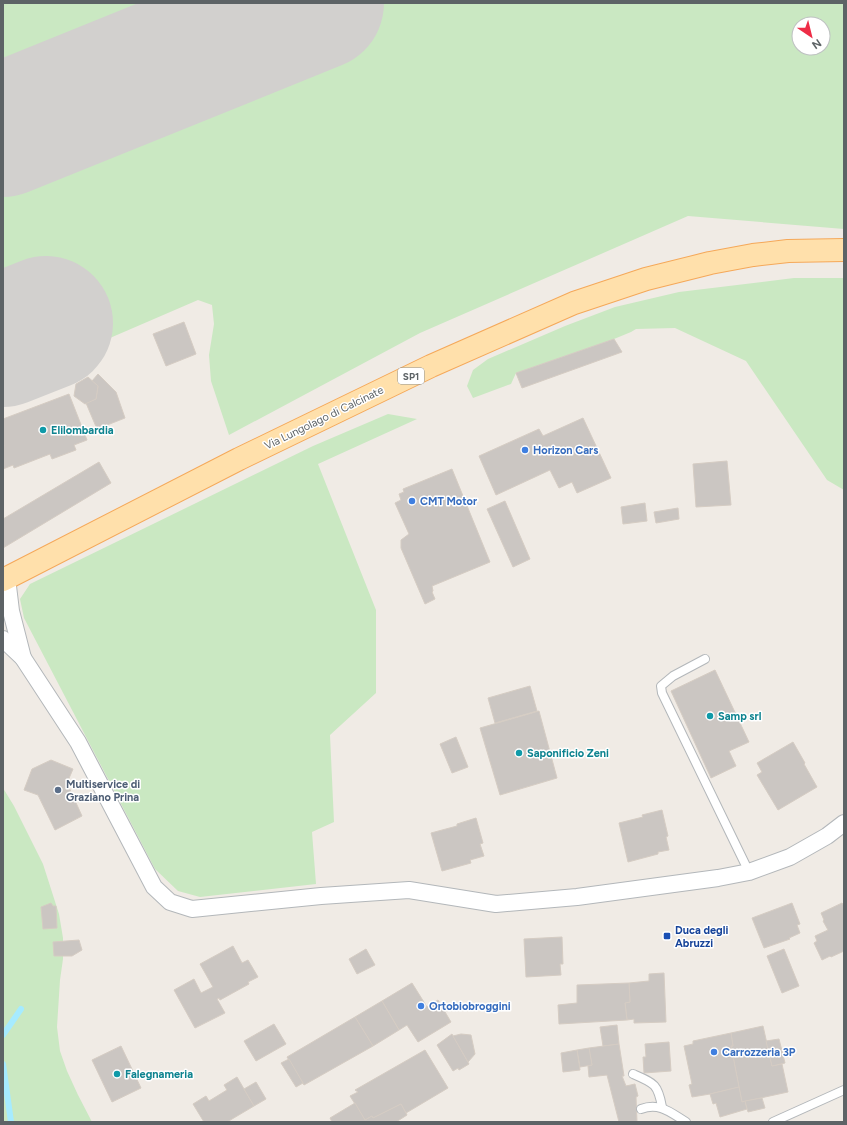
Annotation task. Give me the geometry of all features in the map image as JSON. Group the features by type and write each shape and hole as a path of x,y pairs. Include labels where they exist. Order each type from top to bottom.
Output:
{"main road":[{"name":"Via Lungolago di Calcinate","path":"5,579 239,459 418,372 574,303 646,279 710,263 753,255 788,251 844,250"}],"street":[{"path":"5,579 11,611 23,658"},
{"path":"3,639 23,658 78,742 154,887 170,902 192,909 321,896 409,890 496,904 595,895 718,878 749,872 790,857 828,836 844,823"}],"lane":[{"path":"705,659 673,676 661,686 662,693 749,872"},
{"path":"633,1074 650,1081 659,1092 662,1107"},
{"path":"773,1122 844,1090"},
{"path":"641,1109 648,1106 662,1107 686,1122"}],"green space":[{"path":"3,3 844,3 844,229 688,216 420,333 229,435 211,381 209,355 214,324 212,305 198,300 103,341 82,346 91,368 43,386 34,378 22,340 54,327 51,315 3,333"},
{"path":"794,278 844,278 844,490 827,480 746,361 675,328 636,329 614,339 516,373 511,384 473,398 467,386 473,370 488,359 565,326 615,307 679,292"},
{"path":"6,346 25,393 3,402 3,347"},
{"path":"388,414 417,419 318,464 376,610 376,693 330,735 334,822 312,832 316,884 200,897 178,891 155,869 24,618 20,599 30,584 313,446"},
{"path":"3,788 14,806 43,864 59,914 63,938 63,959 57,1027 60,1051 67,1071 92,1122 3,1122"}],"building":[{"path":"184,322 196,354 166,366 153,334"},
{"path":"614,339 622,352 522,388 516,373"},
{"path":"98,374 116,392 125,418 97,429 86,403 96,399 98,386 92,381"},
{"path":"88,377 98,386 96,399 85,404 74,396 76,384"},
{"name":"Elilombardia","path":"69,394 87,440 74,445 76,450 52,459 50,454 14,468 13,465 3,469 3,419"},
{"path":"583,418 611,478 577,493 572,482 559,488 550,470 496,495 479,456 539,429 543,436"},
{"path":"727,461 731,505 696,507 693,464"},
{"path":"99,462 111,483 3,548 3,519"},
{"path":"452,469 490,562 432,586 432,592 435,599 425,604 401,548 401,540 409,534 395,503 401,500 399,494 404,492 403,489"},
{"path":"505,501 530,559 513,567 487,509"},
{"path":"645,503 647,521 623,524 621,507"},
{"path":"678,508 679,519 656,523 654,512"},
{"name":"Samp srl","path":"715,670 749,742 729,751 736,766 711,778 671,691"},
{"path":"530,686 537,711 495,723 488,698"},
{"name":"Saponificio Zeni","path":"539,711 557,778 500,795 480,728"},
{"path":"456,737 468,767 452,773 440,744"},
{"path":"793,742 817,787 778,810 757,775 762,772 757,763"},
{"path":"51,760 73,769 67,783 82,816 55,830 38,795 24,790 32,769"},
{"path":"662,810 668,836 666,837 669,850 628,862 619,823 643,817 642,815"},
{"path":"476,818 483,843 480,844 484,856 470,860 471,863 442,871 431,833 457,826 457,824"},
{"path":"51,903 53,906 56,906 57,928 43,929 41,907"},
{"path":"792,903 800,924 797,925 800,933 789,938 790,939 764,948 752,918"},
{"path":"842,903 844,906 844,951 822,960 814,943 817,941 815,936 828,930 821,913"},
{"path":"562,937 563,964 560,964 561,975 526,977 524,939"},
{"path":"79,940 82,950 72,956 54,956 53,942"},
{"path":"233,946 242,963 248,960 258,977 248,982 249,984 220,1000 219,998 217,999 225,1013 195,1028 174,990 194,979 201,993 213,987 200,964"},
{"path":"366,949 375,965 357,974 349,959"},
{"path":"784,949 799,986 782,993 767,956"},
{"path":"664,973 666,1022 634,1023 634,1019 627,1020 625,1003 630,1002 629,983 649,981 649,974"},
{"path":"412,983 427,1007 438,1000 451,1022 418,1042 407,1025 399,1030 382,1001"},
{"path":"629,983 630,1002 625,1003 627,1020 559,1024 558,1005 577,1003 577,985"},
{"path":"382,1001 399,1030 373,1046 355,1017"},
{"path":"355,1017 373,1046 304,1085 287,1057"},
{"path":"274,1024 286,1044 256,1061 244,1041"},
{"path":"617,1025 619,1044 603,1046 600,1027"},
{"path":"763,1026 772,1066 782,1064 788,1092 742,1102 731,1046 733,1046 731,1033"},
{"path":"731,1033 733,1046 731,1046 739,1087 692,1097 689,1085 692,1084 684,1046 693,1044 693,1041"},
{"path":"452,1034 469,1064 459,1070 458,1068 453,1071 437,1045"},
{"path":"461,1034 471,1035 475,1054 468,1062 453,1036"},
{"path":"779,1039 785,1063 772,1066 766,1041"},
{"path":"669,1042 671,1071 644,1073 643,1057 646,1057 645,1044"},
{"path":"619,1044 624,1076 622,1076 626,1086 635,1084 638,1096 636,1097 637,1122 619,1122 607,1075 589,1077 588,1066 592,1065 589,1048"},
{"name":"Falegnameria","path":"121,1046 141,1088 112,1102 92,1060"},
{"path":"589,1048 592,1065 580,1067 577,1050"},
{"path":"425,1050 448,1088 406,1113 401,1104 373,1118 372,1116 365,1120 350,1096 358,1092 355,1090"},
{"path":"577,1050 580,1070 563,1072 561,1053"},
{"path":"289,1059 303,1083 296,1087 281,1063"},
{"path":"237,1077 254,1106 227,1122 204,1122 193,1104 206,1096 209,1101 227,1090 224,1085"},
{"path":"256,1082 266,1099 254,1106 244,1089"},
{"path":"739,1087 742,1102 745,1101 747,1109 720,1117 716,1103 713,1104 710,1094"},
{"path":"762,1098 765,1108 748,1112 745,1101"},
{"path":"355,1103 365,1120 372,1116 373,1118 401,1104 407,1115 396,1122 332,1122 330,1118"}],"waterway":[{"path":"3,1035 21,1009"},
{"path":"3,1064 11,1122"}],"runway":[{"path":"3,130 317,3"},
{"path":"3,340 46,323"}],"place":[{"name":"Elilombardia","path":"43,430"},
{"name":"Horizon Cars","path":"525,450"},
{"name":"CMT Motor","path":"412,501"},
{"name":"Samp srl","path":"710,716"},
{"name":"Saponificio Zeni","path":"519,753"},
{"name":"Multiservice di Graziano Prina","path":"58,790"},
{"name":"Duca degli Abruzzi","path":"667,936"},
{"name":"Ortobiobroggini","path":"421,1006"},
{"name":"Carrozzeria 3P","path":"714,1052"},
{"name":"Falegnameria","path":"117,1074"}]}
